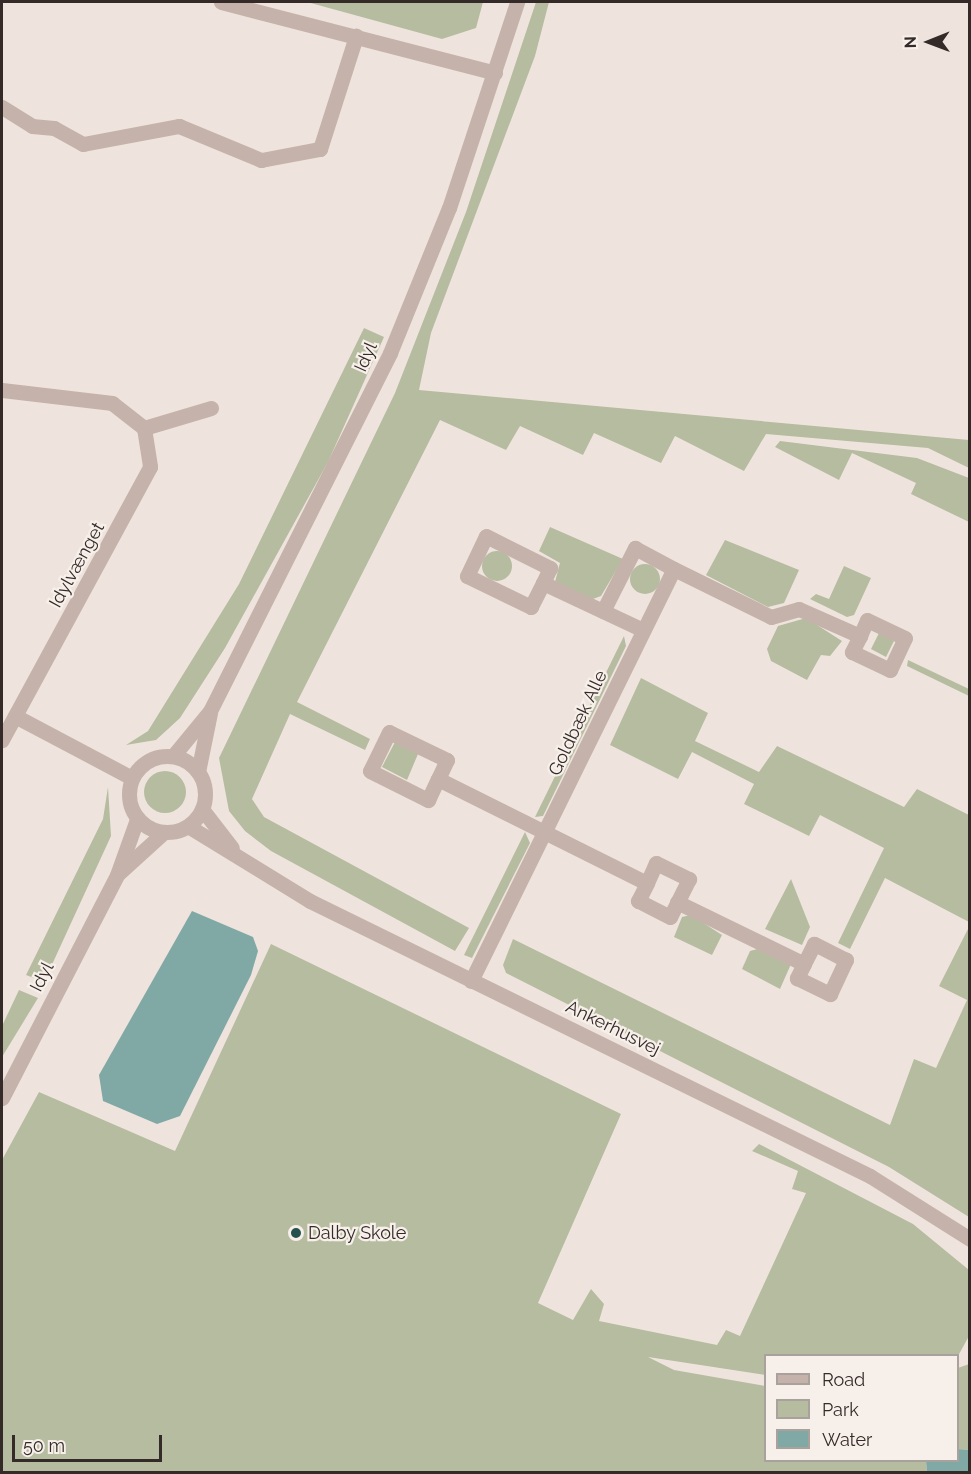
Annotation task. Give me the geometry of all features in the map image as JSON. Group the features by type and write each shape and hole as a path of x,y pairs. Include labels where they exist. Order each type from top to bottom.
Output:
{"street":[{"path":"221,2 495,73"},
{"name":"Idyl","path":"172,756 210,711 390,353 449,208 517,2"},
{"path":"2,107 32,126 54,128 83,144 179,126 261,160 320,149 356,36"},
{"path":"2,390 112,403 144,428 211,408"},
{"name":"Idylvænget","path":"2,740 142,489 150,467 144,428"},
{"path":"486,536 550,568 543,583 531,607 466,576 486,536"},
{"path":"603,611 635,548 771,617 799,609 860,636"},
{"name":"Goldbæk Alle","path":"471,981 548,834 643,630 674,569"},
{"path":"543,583 643,630"},
{"name":"Idyl","path":"198,772 210,711"},
{"path":"15,716 132,778"},
{"path":"389,732 447,760 438,779 428,800 370,771 389,732"},
{"path":"172,756 198,772 205,790 202,809 188,826 164,832 137,819 128,792 132,778 148,760 172,756"},
{"path":"438,779 647,883"},
{"name":"Ankerhusvej","path":"202,809 237,856"},
{"name":"Idyl","path":"2,1098 117,875 137,819"},
{"name":"Ankerhusvej","path":"188,826 310,901 870,1176 969,1239"},
{"name":"Idyl","path":"117,875 164,832"},
{"path":"656,863 688,879 670,917 638,901 647,883 656,863"},
{"path":"677,902 804,964"}],"green space":[{"path":"307,2 483,2 476,28 442,39"},
{"path":"536,2 549,2 535,56 431,333 419,390 969,440 969,468 928,448 766,434 744,471 675,436 661,463 594,433 583,455 520,426 506,450 440,420 297,702 370,739 365,750 290,714 252,799 264,817 469,928 455,951 271,851 245,831 229,811 219,758 395,393 466,212"},
{"path":"364,328 384,337 328,462 225,648 180,718 156,740 126,745 148,731 239,584"},
{"path":"780,441 917,458 969,478 969,522 911,494 916,483 852,453 839,480 775,447"},
{"path":"550,527 623,559 601,596 593,599 555,582 560,563 539,551"},
{"path":"725,540 799,570 784,603 768,607 706,575"},
{"path":"497,551 507,556 512,566 507,576 497,581 487,576 482,566 487,556"},
{"path":"645,564 656,568 660,579 656,590 645,594 634,590 630,579 634,568"},
{"path":"844,566 871,578 854,615 847,617 810,599 816,594 829,599"},
{"path":"806,618 842,641 830,656 821,655 807,680 771,661 767,649 778,626"},
{"path":"879,633 894,641 886,657 871,649"},
{"path":"624,636 626,646 543,816 535,817"},
{"path":"908,660 969,689 969,696 907,666"},
{"path":"641,678 708,713 695,741 759,772 777,746 904,807 917,789 969,815 969,922 885,878 850,949 838,943 884,848 820,815 809,836 744,804 754,784 692,752 678,779 610,745"},
{"path":"395,742 418,754 407,780 382,767"},
{"path":"165,771 180,777 186,792 180,807 165,813 150,807 144,792 150,777"},
{"path":"108,787 111,836 44,982 26,975 103,819"},
{"path":"525,832 530,843 472,958 464,955"},
{"path":"791,879 810,927 802,945 765,929"},
{"path":"691,915 722,935 712,955 674,937 682,917"},
{"path":"969,927 969,1217 889,1167 506,973 503,965 513,939 890,1125 914,1059 936,1068 967,1000 939,986"},
{"name":"Dalby Skole","path":"271,944 621,1114 538,1303 573,1320 591,1289 604,1304 599,1321 717,1345 726,1330 740,1336 806,1193 792,1189 798,1171 752,1151 759,1144 913,1224 969,1270 969,1336 959,1354 764,1354 764,1375 648,1357 674,1370 764,1386 764,1462 926,1462 927,1472 2,1472 2,1160 39,1092 175,1151"},
{"path":"761,948 791,964 780,989 742,969 750,951"},
{"path":"19,990 38,998 2,1057 2,1026"},
{"path":"970,1364 969,1450 959,1449 959,1368"}],"water":[{"path":"192,911 253,937 258,951 251,975 180,1116 157,1124 103,1101 99,1075"},
{"path":"959,1449 969,1450 969,1472 927,1472 926,1462 959,1462"}],"place":[{"name":"Dalby Skole","path":"296,1233"}]}
